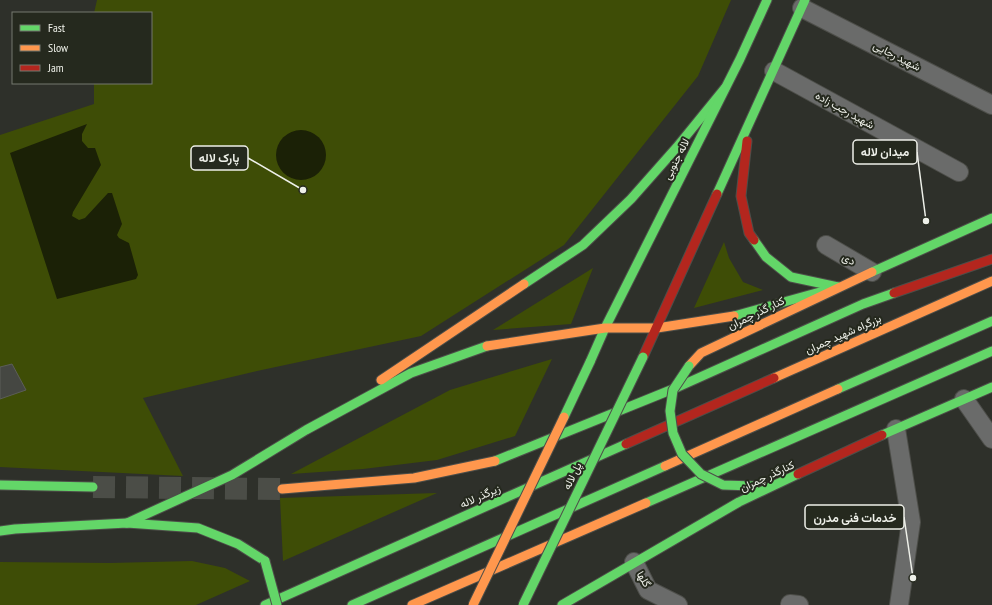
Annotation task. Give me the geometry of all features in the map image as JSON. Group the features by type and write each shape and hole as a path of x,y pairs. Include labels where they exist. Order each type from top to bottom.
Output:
{"main road":[{"name":"لاله جنوبی","path":"473,605 605,328 725,88 767,0"},
{"path":"657,328 749,122 804,4"},
{"path":"127,523 232,475 306,430 583,245 631,199 677,147 725,88"},
{"path":"749,122 741,196 749,233 766,257 791,277 838,287"},
{"path":"306,430 410,373 486,346 605,328 657,328 743,314 838,287 992,218"},
{"path":"282,489 414,478 493,462 678,387 863,304 992,259"},
{"name":"بزرگراه شهید چمران","path":"704,409 992,281"},
{"name":"کنار گذر چمران","path":"805,471 754,486 723,485 701,474 682,454 672,433 670,411 674,390 689,366 702,353 838,287"},
{"path":"352,605 992,321"},
{"name":"پل لاله","path":"523,605 657,328"},
{"path":"412,605 992,351"},
{"name":"کنارگذر چمران","path":"562,605 739,502 896,429 992,387"},
{"name":"زیرگذر لاله","path":"265,605 704,409"},
{"path":"0,485 93,487"},
{"path":"0,531 127,523 198,528 238,544 265,561 277,605"},
{"path":"0,528 15,529"}],"street":[{"name":"شهید رجایی","path":"804,4 992,105"},
{"name":"شهید رجب زاده","path":"774,71 958,172"},
{"name":"دی","path":"826,246 872,272"},
{"path":"964,399 992,439"},
{"path":"896,429 911,522 899,605"},
{"name":"گلها","path":"634,562 648,590 678,605"},
{"path":"790,604 799,605"}],"green space":[{"path":"97,0 731,0 698,76 564,245 421,336 257,371 143,398 183,476 0,467 0,135 94,104 94,84 152,84 152,12 94,12"},
{"path":"724,242 729,258 743,282 763,290 694,308"},
{"path":"593,268 571,324 493,330"},
{"path":"552,359 515,436 437,460 363,469 291,474 450,390"},
{"path":"437,493 283,561 280,498"},
{"path":"192,561 225,568 250,581 196,605 0,605 0,562 110,563"}],"shaded area":[{"path":"87,124 82,134 82,141 88,148 95,148 101,165 72,216 79,220 85,218 108,193 112,193 122,224 117,235 119,238 129,243 138,275 136,279 57,299 10,153"},
{"path":"306,130 311,131 319,137 325,145 325,165 319,173 311,179 296,180 291,179 283,173 277,165 276,150 277,145 283,137 291,131"}],"building":[{"path":"12,364 26,390 0,399 0,367"}],"tunnel":[{"path":"93,487 282,489"}],"traffic: fast":[{"path":"590,362 605,328 740,59 767,0"},
{"path":"717,194 805,0"},
{"path":"524,284 583,245 631,199 677,147 725,88"},
{"path":"872,272 992,218"},
{"path":"754,240 766,257 791,277 838,287"},
{"path":"734,316 838,287"},
{"path":"495,461 678,387 863,304 894,293"},
{"path":"838,389 992,321"},
{"path":"127,523 232,475 306,430 411,373 487,346"},
{"path":"646,503 992,351"},
{"path":"523,605 643,357"},
{"path":"564,417 590,362"},
{"path":"689,366 673,390 670,411 673,433 682,454 701,474 723,485 754,486"},
{"path":"882,435 992,387"},
{"path":"265,605 626,444"},
{"path":"352,605 665,466"},
{"path":"562,605 739,502 798,474"},
{"path":"0,485 93,487"},
{"path":"0,531 127,523 198,528 238,544 265,561"},
{"path":"265,561 277,605"}],"traffic: slow":[{"path":"689,366 701,353 872,272"},
{"path":"774,378 992,281"},
{"path":"381,380 524,284"},
{"path":"487,346 605,328 657,328 734,316"},
{"path":"665,466 838,389"},
{"path":"473,605 564,417"},
{"path":"282,489 414,478 495,461"},
{"path":"412,605 646,503"}],"traffic: jam":[{"path":"747,141 741,196 749,233 754,240"},
{"path":"643,357 717,194"},
{"path":"894,293 992,259"},
{"path":"626,444 774,378"},
{"path":"798,474 882,435"}],"place":[{"name":"پارک لاله","path":"303,190"},
{"name":"میدان لاله","path":"926,221"},
{"name":"خدمات فنی مدرن","path":"913,578"}]}
